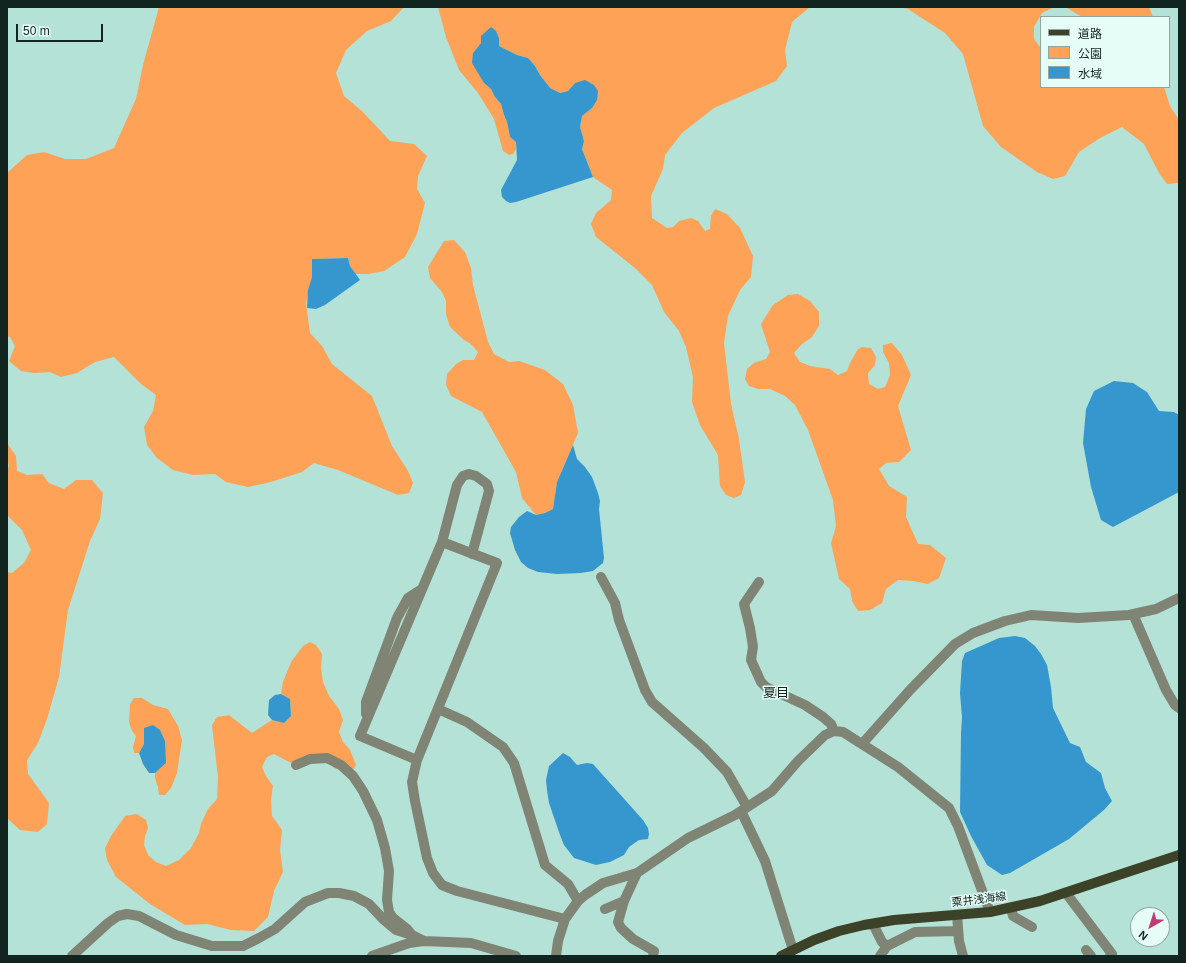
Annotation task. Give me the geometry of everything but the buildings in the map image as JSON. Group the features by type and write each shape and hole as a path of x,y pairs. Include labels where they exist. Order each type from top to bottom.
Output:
{"main road":[{"name":"粟井浅海線","path":"781,956 814,940 839,931 894,920 990,912 1040,901 1179,855"}],"street":[{"path":"417,760 360,736 442,542 457,485 463,476 469,474 476,476 487,484 489,491 472,554"},
{"path":"442,542 497,564 417,760 412,782 427,858 433,873 442,885 456,891 565,920"},
{"path":"601,577 615,603 619,620 645,690 652,702 704,748 727,772 765,861 793,950"},
{"path":"759,582 744,604 753,648 751,660 761,682 766,687 805,705 823,717 831,724 834,731"},
{"path":"862,744 910,690 956,644 973,633 1005,621 1031,615 1078,618 1133,614 1156,609 1179,598"},
{"path":"1133,614 1166,690 1175,705 1179,708"},
{"path":"438,709 467,722 503,747 514,763 545,865 568,884 578,901"},
{"path":"556,956 558,941 565,920 578,901 603,883 637,873 688,838 744,809 772,791 798,761 825,736 834,731 843,732 898,767 949,808 958,826 990,912"},
{"path":"296,765 310,759 327,758 341,765 353,776 363,791 377,820 385,848 389,871 387,900 390,912 394,918 412,935"},
{"path":"637,873 624,901 618,922 621,928 633,939 654,951 653,956"},
{"path":"72,956 108,922 118,916 127,914 139,916 176,935 212,946 243,946 275,928 305,902 328,893 339,893 354,896 369,904 396,930 424,941"},
{"path":"1066,893 1112,954 1110,956"},
{"path":"605,909 624,901"},
{"path":"1011,908 1013,916 1032,927"},
{"path":"957,915 957,931 963,956"},
{"path":"873,924 882,942 887,946"},
{"path":"880,956 887,946 915,932 957,931"},
{"path":"372,956 409,944 424,941 471,943 516,956"}],"green space":[{"path":"159,7 404,7 391,21 367,31 346,50 336,73 344,96 363,112 390,141 414,144 427,156 418,176 417,189 425,203 417,234 405,257 384,271 368,274 355,274 350,266 348,258 313,259 312,277 306,303 310,333 322,346 332,364 372,396 392,446 408,471 413,483 409,493 398,495 338,470 314,463 302,472 271,482 248,487 226,482 215,474 193,475 173,470 157,458 147,445 144,427 153,411 156,395 141,384 114,357 95,362 77,373 61,377 50,372 34,373 21,371 9,361 15,346 10,337 7,336 7,173 27,155 44,152 65,159 86,159 114,148 136,99 143,65"},
{"path":"438,7 810,7 792,22 785,50 787,66 776,81 714,108 682,133 665,155 663,169 651,196 652,218 667,228 673,227 679,221 691,218 698,221 705,231 710,229 711,216 715,209 727,214 740,228 753,256 751,277 740,290 728,316 724,343 731,404 739,439 745,482 741,495 734,498 726,495 720,486 718,455 700,425 692,402 693,377 686,347 679,331 664,312 652,285 635,268 596,237 591,224 596,213 611,200 612,190 593,177 582,149 584,141 580,127 582,116 592,108 575,83 568,91 560,93 549,88 528,58 517,55 499,46 481,43 473,53 484,83 491,89 501,104 510,137 516,142 516,149 513,154 509,155 503,151 494,119 478,93 459,70 446,37"},
{"path":"901,7 1149,7 1153,16 1080,16 1067,8 1052,8 1042,13 1034,27 1034,39 1040,47 1040,88 1164,88 1170,106 1179,120 1179,183 1167,184 1159,173 1144,144 1122,127 1100,138 1079,152 1065,176 1053,179 1037,172 1001,147 983,126 963,54 945,33 908,9"},
{"path":"454,240 465,252 471,268 473,285 488,342 494,354 509,362 519,361 545,370 563,384 573,405 578,433 557,482 553,509 545,513 536,515 522,498 516,472 482,412 451,396 446,385 447,374 456,364 463,360 474,360 478,352 471,344 464,340 450,327 446,314 446,301 442,292 430,278 428,267 444,241"},
{"path":"798,294 810,301 819,312 819,326 812,337 802,344 794,353 800,362 810,366 830,369 838,375 847,371 858,349 862,347 871,348 876,357 875,365 868,373 869,384 878,389 885,387 890,375 889,363 883,352 883,345 892,343 902,355 911,375 898,406 911,450 899,462 886,463 879,469 889,486 907,497 906,517 918,544 930,545 946,558 939,578 928,584 898,580 886,589 882,603 870,610 858,611 852,601 850,589 839,579 831,543 836,526 833,500 808,430 795,405 785,396 770,389 758,389 749,386 745,379 747,369 754,363 766,359 770,352 761,324 773,305 788,295"},
{"path":"7,443 16,456 17,471 27,475 42,474 49,483 64,489 76,480 92,480 103,493 100,519 90,541 68,610 59,677 47,719 38,743 27,760 28,774 49,803 47,824 38,832 20,830 7,818 7,572 12,573 24,563 31,550 22,530 7,515 7,470 9,466 7,459"},
{"path":"310,642 316,645 322,654 321,668 323,682 329,696 339,709 343,720 339,732 343,742 350,750 356,765 350,774 334,768 324,759 293,764 274,754 267,757 262,767 273,786 271,800 272,816 282,830 280,850 283,872 274,891 268,917 254,931 231,930 207,924 185,925 150,904 116,877 107,860 105,848 111,836 125,816 137,814 146,820 148,828 144,845 148,855 156,862 166,866 179,860 191,848 199,833 201,824 208,809 217,799 218,777 212,725 217,717 229,715 252,733 272,720 284,723 291,716 290,699 281,694 283,682 291,662 303,646"},
{"path":"134,698 142,698 153,705 168,709 178,726 182,740 177,773 171,788 165,795 159,795 155,773 166,763 144,744 139,753 134,753 133,747 136,736 132,731 129,722 130,704"}],"water":[{"path":"491,27 496,31 499,38 499,46 517,55 528,58 550,88 560,93 568,91 575,83 585,80 594,85 598,91 597,100 592,108 582,116 580,127 584,141 582,149 593,177 516,202 510,203 502,197 501,190 517,160 516,142 510,137 501,104 491,89 484,83 472,63 473,53 481,43 481,36"},
{"path":"348,258 350,266 360,280 325,305 316,309 307,308 308,290 312,277 312,259"},
{"path":"1114,381 1133,383 1147,392 1159,411 1174,412 1179,415 1179,492 1113,527 1101,520 1091,487 1083,443 1086,409 1094,391"},
{"path":"573,445 577,459 592,477 598,493 600,501 599,509 604,558 603,563 593,571 581,573 557,574 538,572 528,568 521,562 515,550 510,533 511,527 519,517 527,511 536,515 553,509 557,482"},
{"path":"1015,636 1025,638 1035,646 1041,654 1047,665 1053,708 1070,743 1080,747 1086,762 1101,773 1105,788 1112,801 1104,810 1069,839 1010,873 1002,875 987,865 960,812 962,717 960,693 962,661 965,653 999,638"},
{"path":"281,694 290,699 291,716 284,723 272,720 268,715 269,700 275,695"},
{"path":"153,725 160,730 165,741 166,763 155,773 149,773 143,764 139,753 144,744 144,728"},
{"path":"563,753 570,757 577,765 587,763 593,764 643,820 648,828 648,839 639,840 629,847 624,855 610,862 596,865 574,858 564,845 560,835 549,803 547,790 546,780 549,766"}],"district":[{"name":"夏目","path":"776,693"}]}
